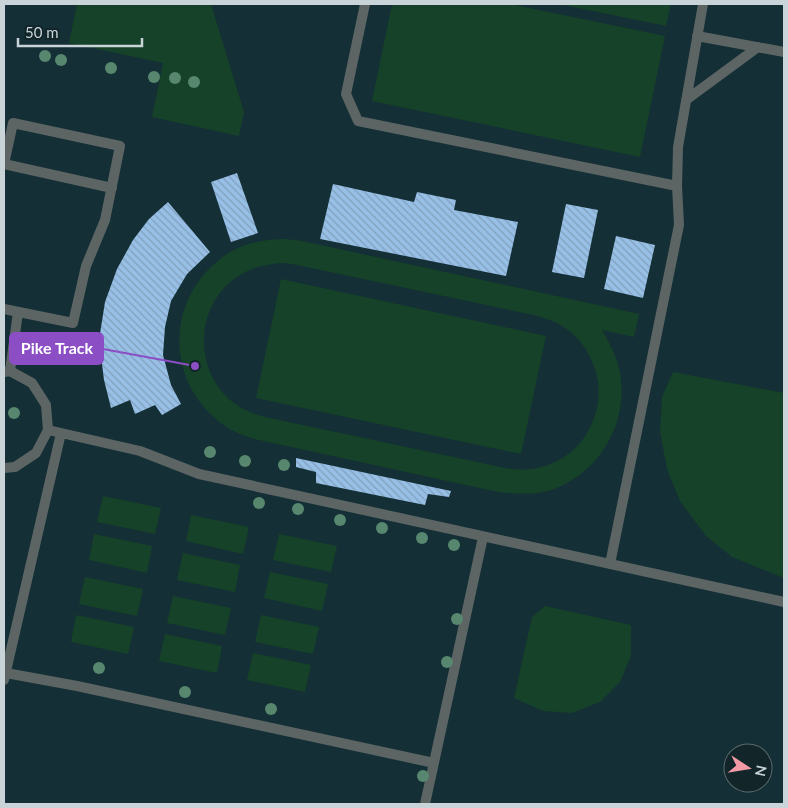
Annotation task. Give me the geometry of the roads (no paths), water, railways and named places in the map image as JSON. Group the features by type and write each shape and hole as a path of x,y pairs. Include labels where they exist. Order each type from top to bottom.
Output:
{"lane":[{"path":"365,4 346,94 358,121 677,186"},
{"path":"610,564 679,225 678,147 703,4"},
{"path":"697,36 784,52"},
{"path":"686,100 758,47"},
{"path":"4,309 73,323 86,266 105,220 112,188 120,146 12,123 6,143 4,164 112,188"},
{"path":"4,468 15,467 36,453 48,430 46,404 32,383 7,371 18,312"},
{"path":"48,430 140,451 199,474 784,602"},
{"path":"61,433 5,676 104,692 434,763"},
{"path":"425,804 483,537"}],"place":[{"name":"Pike Track","path":"195,366"}]}
